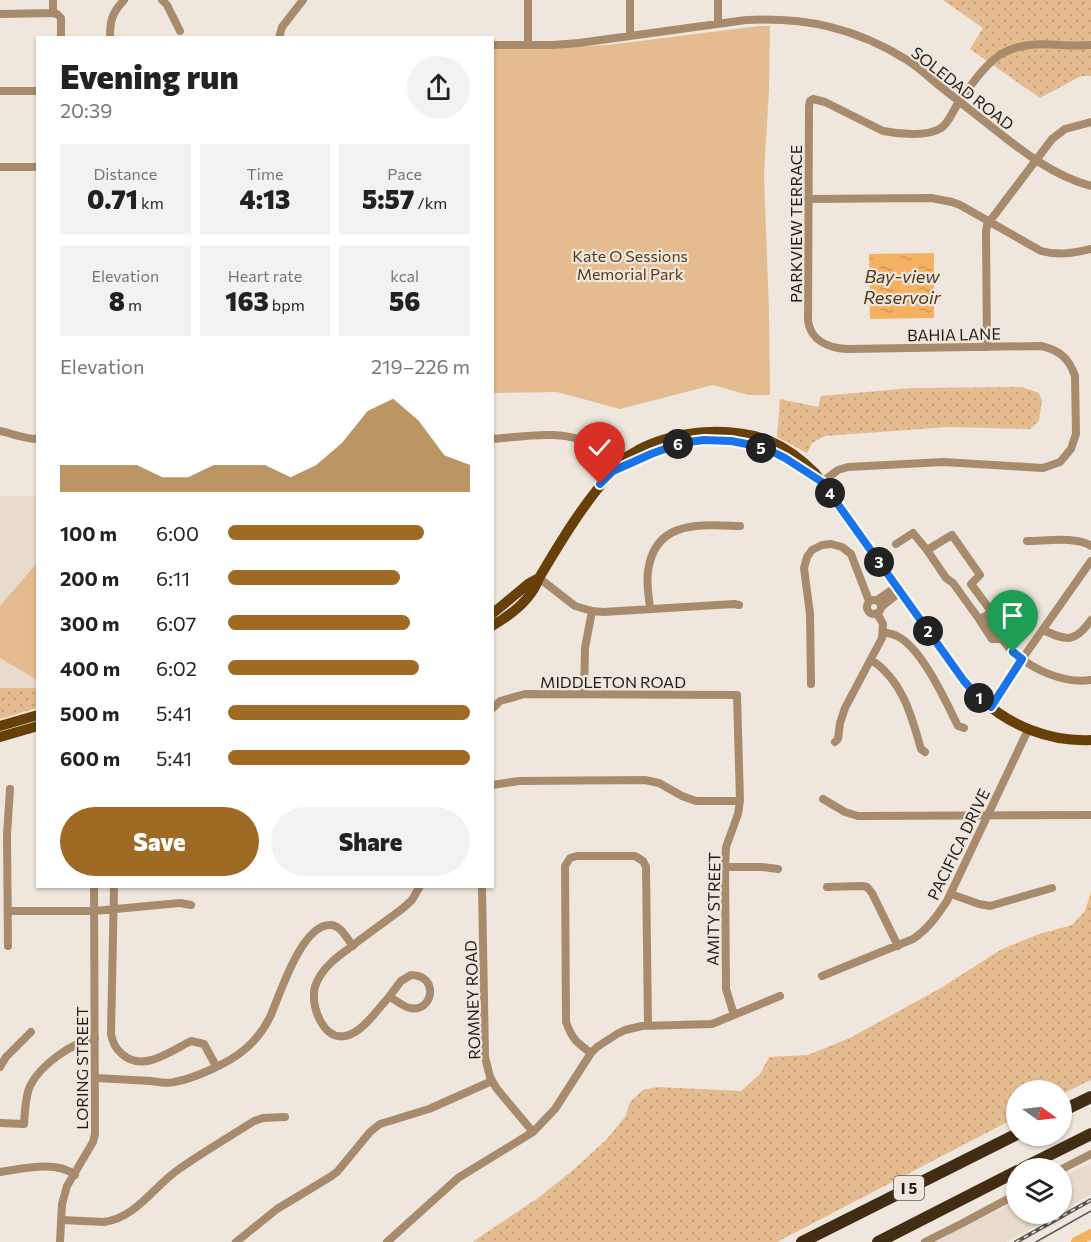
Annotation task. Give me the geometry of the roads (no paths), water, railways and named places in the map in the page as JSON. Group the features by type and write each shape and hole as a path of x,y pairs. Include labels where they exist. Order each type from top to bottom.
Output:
{"highway":[{"path":"1072,1106 1091,1097"},
{"path":"1043,1158 1091,1134"},
{"name":"I 5","path":"802,1242 1006,1140"},
{"name":"I 5","path":"878,1242 1006,1177"}],"main road":[{"path":"494,625 528,598 591,497 621,461 656,442 695,433 716,432 754,437 771,442 803,462 822,482 964,681 978,697 1010,721 1028,730 1064,739 1091,741"},
{"path":"613,471 681,443 719,440 769,450 822,482"},
{"path":"494,612 528,584 539,578"},
{"path":"0,726 36,716"},
{"path":"0,737 36,727"}],"street":[{"path":"53,0 54,13"},
{"path":"110,36 110,22 118,6 124,0"},
{"path":"162,0 167,5 180,31"},
{"path":"280,36 282,27 303,0"},
{"path":"528,0 528,44"},
{"path":"630,0 630,35"},
{"path":"718,0 718,23"},
{"path":"0,14 54,13 61,18 61,36"},
{"name":"SOLEDAD ROAD","path":"494,45 579,43 746,20 795,20 820,24 858,35 909,61 1026,155 1061,174 1091,186"},
{"path":"959,101 992,61 1013,48 1040,43 1091,45"},
{"path":"0,91 36,91"},
{"name":"PARKVIEW TERRACE","path":"817,339 809,328 808,321 808,106 810,101 813,99 825,102 883,131 927,134 943,127 959,101"},
{"path":"987,347 987,225 1052,139 1065,129 1091,122"},
{"path":"0,167 36,167"},
{"path":"808,199 931,198 960,205 1041,251 1064,255 1091,249"},
{"name":"BAHIA LANE","path":"817,339 824,344 839,348 1041,346 1052,349 1066,358 1075,376 1076,434 1071,449 1060,462 1043,468 943,462 848,467 838,470 822,482"},
{"path":"0,431 36,439"},
{"path":"494,439 560,435 580,439 593,447 613,471"},
{"path":"650,609 647,574 651,558 658,545 669,534 687,526 740,526"},
{"path":"896,544 914,533 946,578 954,582 983,618 992,639 1002,639 1022,659 1054,676 1075,681 1091,680"},
{"path":"927,550 952,535 980,575 971,584 991,611 983,618"},
{"path":"1027,541 1074,541 1091,546"},
{"path":"811,684 810,614 804,568 812,550 831,544 842,547 854,559 883,624 882,638 845,708 838,739 835,742"},
{"path":"991,707 1091,561"},
{"path":"539,578 575,606 592,611 739,605"},
{"path":"876,605 898,589"},
{"path":"584,693 585,648 592,611"},
{"path":"1043,630 1061,638 1070,638 1083,631 1091,620"},
{"path":"883,632 897,636 911,646 938,685 958,726 964,728"},
{"path":"872,660 884,668 902,694 912,716 921,749 925,752"},
{"name":"MIDDLETON ROAD","path":"494,707 500,701 525,694 737,695"},
{"name":"AMITY STREET","path":"734,1015 726,989 725,867 726,848 740,801 737,695"},
{"name":"PACIFICA DRIVE","path":"822,976 898,946 922,933 933,921 951,894 1028,730"},
{"path":"494,785 519,781 645,780 659,783 696,801 740,801"},
{"path":"8,946 4,835 10,789"},
{"path":"823,799 845,812 858,816 1091,815"},
{"path":"591,1053 578,1044 571,1035 566,1022 565,866 570,858 635,856 644,861 646,867 648,1026"},
{"path":"725,867 778,869"},
{"path":"827,887 867,887 872,892 898,946"},
{"name":"LORING STREET","path":"60,1242 62,1204 67,1186 93,1142 95,1134 94,888"},
{"path":"114,888 111,1034 116,1048 127,1058 142,1063 150,1062 192,1041 204,1044 216,1066"},
{"path":"389,997 406,1007 416,1009 426,1004 430,988 423,978 411,975 401,981 358,1031 346,1036 333,1035 326,1030 314,998 321,975 331,962 402,909 412,900 419,888"},
{"name":"ROMNEY ROAD","path":"482,888 485,1058 490,1077 497,1089 533,1132"},
{"path":"951,894 990,906 1052,888"},
{"path":"8,911 94,911 180,903 191,905"},
{"path":"96,1078 173,1083 202,1073 232,1058 244,1050 268,1020 295,957 303,944 318,929 330,924 338,927 353,946"},
{"path":"387,1242 458,1178 533,1132 555,1109 591,1053 617,1034 625,1030 648,1026 712,1024 780,996"},
{"path":"0,1067 6,1057 31,1032"},
{"path":"0,1123 24,1124 25,1103 30,1086 37,1076 65,1050 95,1038"},
{"path":"236,1242 277,1209 337,1172 370,1132 380,1124 429,1109 492,1081"},
{"path":"62,1220 104,1222 127,1214 177,1170 254,1121 263,1118 285,1117"},
{"path":"1072,1164 1091,1154"},
{"path":"0,1172 54,1166 75,1175"},
{"path":"925,1242 1006,1200"}],"water":[{"name":"Bay-view Reservoir","path":"934,253 934,318 870,319 869,254"}],"waterway":[{"path":"1076,1242 1091,1234"}],"tram line":[{"path":"1036,1242 1091,1211"}],"railway":[{"path":"1016,1242 1091,1200"}],"park label":[{"name":"Kate O Sessions Memorial Park","path":"630,264"}]}
